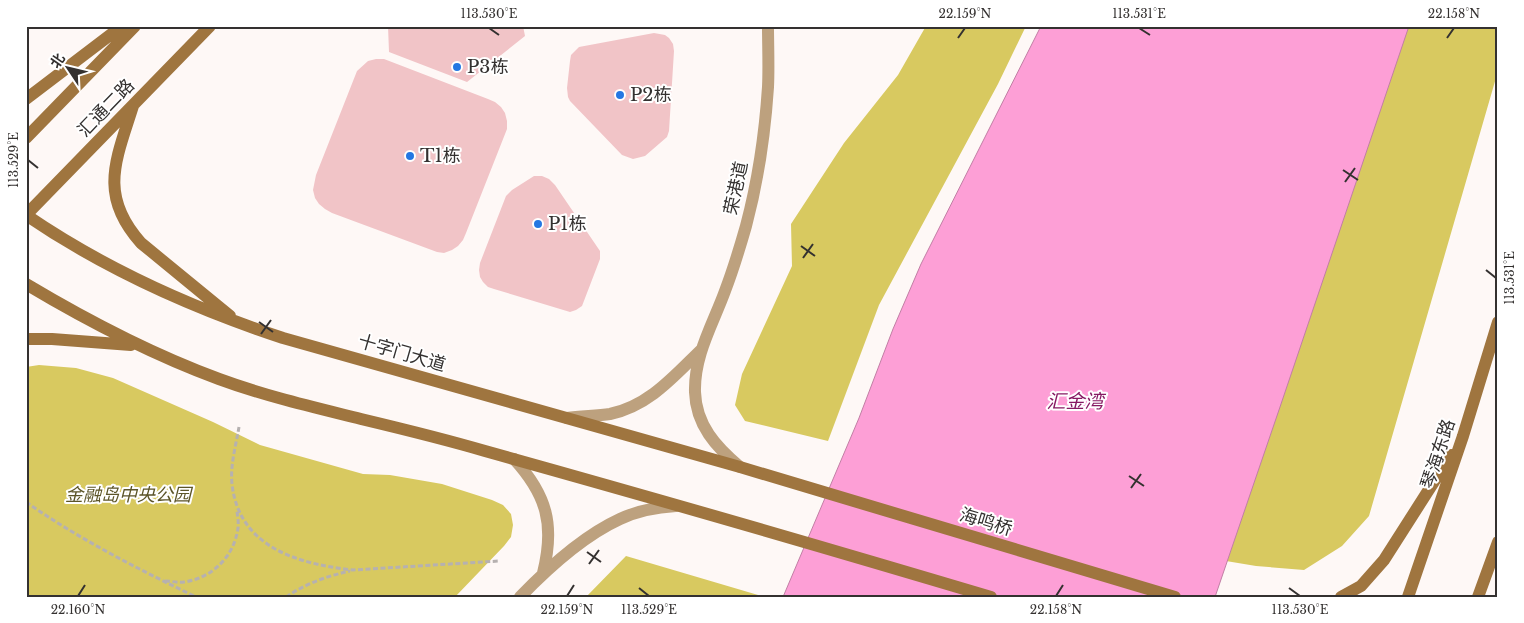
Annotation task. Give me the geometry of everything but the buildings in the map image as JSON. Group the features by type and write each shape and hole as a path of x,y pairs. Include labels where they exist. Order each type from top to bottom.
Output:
{"street":[{"path":"26,99 122,26"},
{"name":"汇通二路","path":"26,138 135,26"},
{"name":"汇通二路","path":"26,215 210,26"},
{"name":"荣港道","path":"701,350 726,291 743,234 760,156 768,87 768,26"},
{"path":"132,106 115,163 113,180 120,215 140,243 240,324"},
{"name":"十字门大道","path":"26,215 72,245 124,273 197,308 240,324 282,338 786,481"},
{"path":"26,284 64,307 139,346 202,372 266,394 433,436 771,531 991,597"},
{"name":"琴海东路","path":"1408,597 1463,436 1498,322"},
{"path":"26,339 52,339 139,346"},
{"path":"567,418 610,414 628,409 645,401 660,390 701,350"},
{"path":"701,350 695,371 695,394 699,416 709,436 723,453 740,467"},
{"path":"1341,597 1362,586 1384,560 1463,436"},
{"path":"514,459 531,479 543,503 548,520 548,556 543,573"},
{"name":"海鸣桥","path":"786,481 1175,597"},
{"path":"520,597 543,573 602,528 639,512 679,505"},
{"path":"1478,597 1498,542"}],"path":[{"path":"162,581 182,582 202,577 220,565 232,548 238,528 237,507 232,483 239,427"},
{"path":"26,502 81,536 162,581 196,597"},
{"path":"237,507 249,528 266,544 286,555 330,568 353,570 499,561"},
{"path":"286,597 331,575 353,570"}],"green space":[{"path":"926,26 1026,26 998,84 879,305 828,441 745,421 735,405 742,374 792,266 791,224 844,143 898,75"},
{"path":"1408,26 1498,26 1498,71 1369,516 1342,546 1304,570 1256,566 1226,561"},
{"name":"金融岛中央公园","path":"39,365 76,368 113,378 260,445 363,474 390,475 442,484 492,500 503,505 511,514 513,525 511,537 455,597 26,597 26,367"},
{"path":"626,556 765,597 586,597"}],"water":[{"name":"汇金湾","path":"1041,26 1409,26 1215,597 783,597 859,418 893,329 921,264"}],"place":[{"name":"P3栋","path":"457,67"},
{"name":"P2栋","path":"620,95"},
{"name":"T1栋","path":"410,156"},
{"name":"P1栋","path":"538,224"}]}
